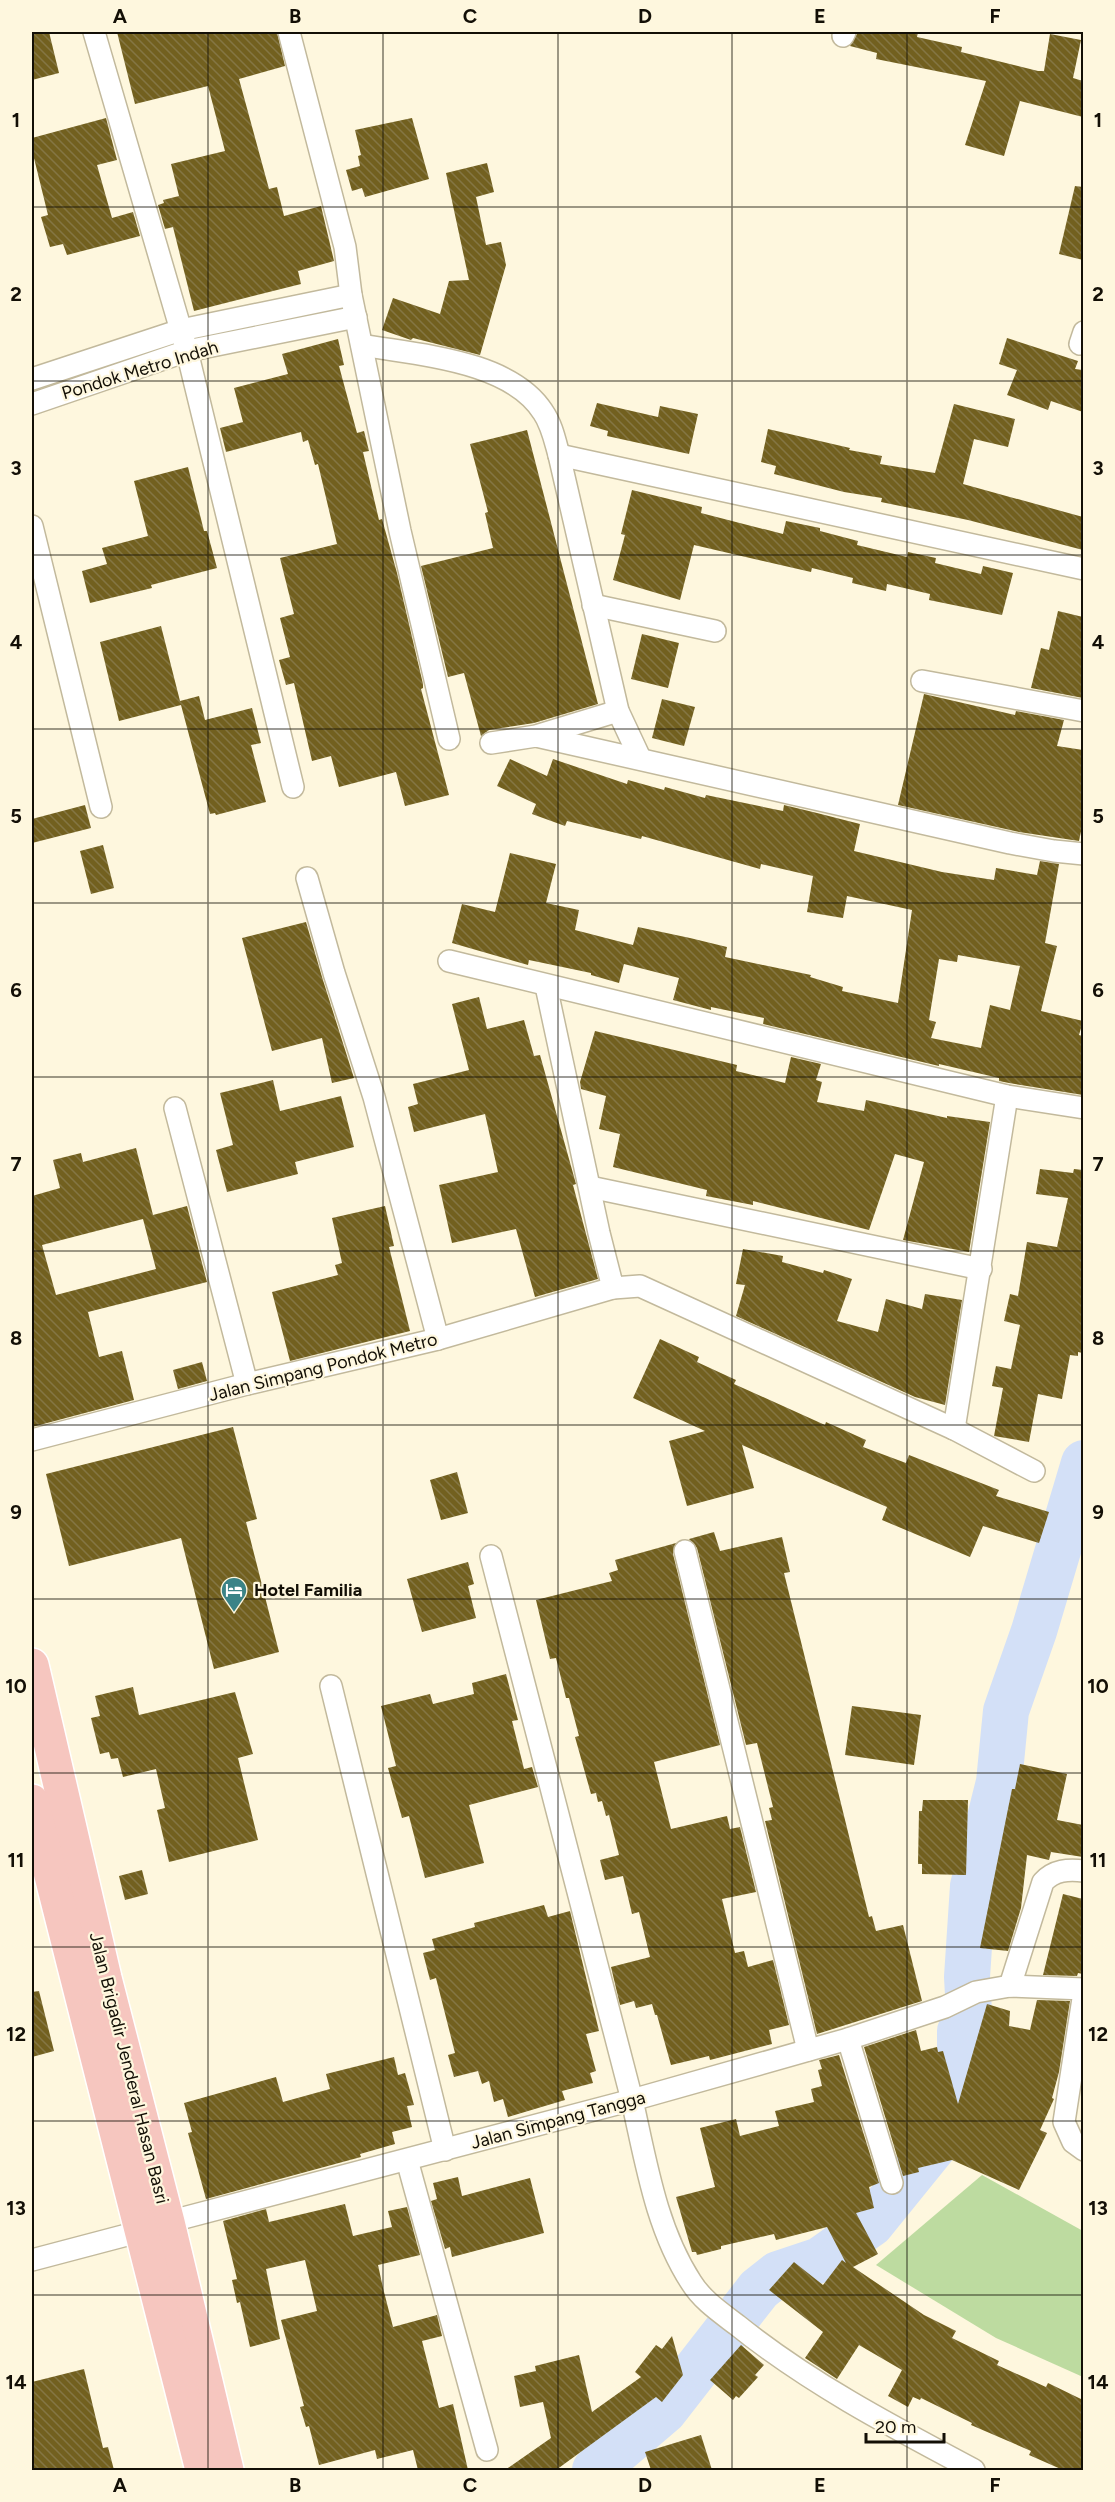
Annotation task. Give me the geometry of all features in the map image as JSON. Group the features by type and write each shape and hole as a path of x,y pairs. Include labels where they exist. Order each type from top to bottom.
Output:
{"highway":[{"name":"Jalan Brigadir Jenderal Hasan Basri","path":"32,1672 92,1981 155,2226 227,2470"},
{"name":"Jalan Brigadir Jenderal Hasan Basri","path":"32,1801 92,1981"},
{"name":"Jalan Brigadir Jenderal Hasan Basri","path":"155,2226 202,2470"}],"street":[{"path":"94,32 187,351 293,787"},
{"path":"289,32 345,246 351,295 400,531 449,739"},
{"name":"Pondok Metro Indah","path":"32,379 181,330 351,295"},
{"name":"Pondok Metro Indah","path":"32,404 187,351 356,317"},
{"path":"362,345 461,363 498,376 532,399 543,411 552,429 559,455 618,711 640,758"},
{"path":"559,455 1083,568"},
{"path":"32,526 101,807"},
{"path":"593,605 715,631"},
{"path":"922,681 1083,711"},
{"path":"491,743 536,736 618,711"},
{"path":"536,736 1010,843 1083,854"},
{"path":"307,878 334,973 374,1097 438,1339"},
{"path":"448,961 1007,1096 1083,1108"},
{"path":"546,986 613,1288"},
{"path":"954,1429 1007,1096"},
{"path":"175,1108 248,1384"},
{"path":"590,1187 981,1269"},
{"name":"Jalan Simpang Pondok Metro","path":"32,1440 248,1384 438,1339 613,1288 640,1286 954,1429 1034,1471"},
{"path":"685,1551 808,2050"},
{"path":"491,1556 632,2100 652,2188 663,2224 690,2282 703,2298 764,2347 900,2431 974,2470"},
{"path":"331,1686 445,2150"},
{"path":"1010,1986 1043,1882 1050,1875 1066,1870 1083,1871"},
{"name":"Jalan Simpang Tangga","path":"32,2260 632,2100 848,2039 945,2007 976,1992 1010,1986 1083,1991"},
{"path":"1083,1991 1064,2122 1074,2142 1083,2150"},
{"path":"848,2039 892,2183"},
{"path":"407,2160 487,2450"}],"green space":[{"path":"982,2175 1083,2231 1083,2377 996,2338 876,2265"}],"building":[{"path":"32,32 49,32 59,73 32,80"},
{"path":"117,32 277,32 285,66 239,79 269,189 277,187 284,216 321,206 334,261 298,271 301,284 194,311 173,227 165,229 158,205 164,203 163,200 179,196 171,164 225,151 208,86 135,104"},
{"path":"858,32 918,32 917,37 962,47 961,52 1038,71 1044,71 1050,34 1081,40 1073,78 1083,81 1083,117 1020,101 1004,156 965,145 986,81 876,59 877,53 850,46"},
{"path":"106,118 117,160 97,165 112,218 133,212 140,236 67,255 63,244 50,247 41,217 48,215 32,150 32,138"},
{"path":"412,118 429,179 365,197 362,188 352,191 346,170 360,166 358,156 361,155 355,130"},
{"path":"487,163 494,192 476,197 486,245 501,242 506,265 480,355 413,338 411,340 382,330 393,298 440,314 449,281 469,280 446,173"},
{"path":"1075,186 1083,187 1083,260 1059,254"},
{"path":"1007,338 1078,361 1075,369 1083,370 1083,412 1051,401 1048,410 1007,395 1017,370 999,364"},
{"path":"338,339 344,365 339,366 357,433 364,431 369,451 363,452 379,520 382,519 397,573 423,684 421,689 449,795 405,806 396,772 339,787 331,756 312,761 294,683 286,685 279,660 290,657 280,618 294,614 280,558 337,544 318,464 315,465 308,440 303,442 301,432 226,452 220,428 243,422 234,388 288,374 282,354"},
{"path":"597,403 658,417 660,406 698,414 689,454 607,436 608,431 590,426"},
{"path":"954,404 1015,419 1008,447 974,439 963,484 1083,517 1083,550 968,520 881,502 882,498 844,492 774,474 776,466 761,462 768,429 882,456 880,464 935,473"},
{"path":"527,430 598,704 534,723 489,730 481,736 464,673 448,677 421,566 493,548 485,513 488,512 470,444"},
{"path":"188,467 204,531 207,531 217,568 151,585 152,588 90,603 82,571 107,564 102,548 148,536 134,481"},
{"path":"632,490 702,507 701,513 783,534 786,521 820,528 820,531 858,541 857,545 907,557 908,552 936,558 935,563 981,574 983,566 1013,573 1002,615 929,600 930,594 887,584 886,591 852,583 853,578 812,568 811,572 694,545 680,600 613,580 625,535 621,534"},
{"path":"1058,611 1083,617 1083,698 1031,688 1041,648 1049,650"},
{"path":"161,626 180,701 199,696 205,720 252,708 261,743 251,745 266,802 216,815 215,813 210,814 181,705 119,721 100,642"},
{"path":"642,634 679,643 668,688 631,679"},
{"path":"924,694 1015,715 1016,711 1064,720 1057,746 1083,750 1083,822 1079,841 1019,832 898,805"},
{"path":"662,699 695,707 684,746 652,738"},
{"path":"510,759 547,776 553,759 627,784 628,780 664,790 665,787 705,798 706,795 783,811 784,805 860,824 854,851 942,872 994,880 996,868 1037,875 1040,861 1059,864 1045,943 1057,946 1041,1011 1083,1021 1079,1035 1083,1036 1083,1095 999,1081 999,1078 763,1024 764,1018 711,1007 711,1010 673,1000 679,978 624,964 619,983 591,975 591,973 529,960 528,965 452,943 462,904 495,912 510,853 556,864 546,903 579,910 575,930 633,945 638,927 690,938 727,947 725,957 811,975 810,977 843,987 842,991 898,1003 912,910 847,896 843,918 807,912 813,876 761,864 760,869 642,836 641,839 567,821 565,826 532,814 536,804 497,786","holes":["958,955 1020,966 1010,1010 990,1005 981,1048 931,1038 936,1022 929,1020 939,959 957,962"]},
{"path":"85,805 91,828 32,843 32,819"},
{"path":"103,845 114,888 91,894 80,851"},
{"path":"306,922 354,1078 332,1083 322,1038 272,1051 242,938"},
{"path":"479,997 487,1029 524,1020 534,1056 540,1055 576,1184 573,1185 598,1279 535,1297 516,1229 452,1243 439,1185 498,1172 485,1114 414,1132 408,1107 418,1104 413,1084 469,1070 452,1004"},
{"path":"595,1031 737,1065 736,1071 785,1083 791,1057 821,1064 816,1080 822,1082 817,1102 864,1111 866,1100 947,1118 947,1116 990,1122 969,1252 903,1240 924,1162 895,1154 869,1230 753,1201 753,1205 706,1196 707,1190 613,1167 620,1134 599,1129 606,1096 581,1089 580,1082"},
{"path":"273,1080 280,1111 341,1096 354,1147 295,1162 298,1174 227,1192 216,1150 233,1145 220,1093"},
{"path":"136,1148 153,1215 187,1206 207,1282 88,1312 99,1357 122,1351 134,1400 32,1427 32,1196 60,1188 53,1160 81,1153 83,1162","holes":["143,1219 156,1269 56,1295 42,1245"]},
{"path":"1040,1169 1073,1173 1074,1169 1083,1170 1083,1353 1078,1352 1078,1356 1070,1355 1062,1399 1038,1394 1029,1442 994,1436 1003,1388 992,1386 996,1366 1011,1369 1020,1325 1004,1321 1010,1294 1018,1296 1027,1242 1057,1247 1068,1198 1036,1194"},
{"path":"385,1206 394,1246 389,1247 410,1331 290,1361 272,1292 338,1275 335,1265 342,1263 332,1218"},
{"path":"743,1249 783,1256 782,1262 823,1273 824,1270 852,1279 837,1321 878,1332 886,1299 922,1309 925,1294 962,1300 945,1405 915,1397 736,1316 745,1285 736,1284"},
{"path":"660,1339 699,1357 697,1362 736,1380 734,1384 825,1425 826,1422 866,1440 863,1447 906,1463 909,1455 999,1490 996,1496 1049,1512 1039,1543 983,1526 970,1557 882,1520 887,1507 742,1445 754,1488 687,1506 669,1441 705,1431 633,1398"},
{"path":"202,1362 207,1381 178,1389 173,1370"},
{"path":"233,1427 257,1519 246,1522 279,1652 214,1669 181,1538 69,1566 46,1474"},
{"path":"457,1472 468,1513 441,1520 430,1480"},
{"path":"714,1532 720,1551 782,1537 790,1572 784,1573 869,1917 872,1916 876,1931 903,1925 922,2001 817,2034 765,1821 772,1820 769,1808 773,1807 757,1743 746,1745 697,1548 689,1539"},
{"path":"676,1543 673,1554 720,1745 654,1762 671,1829 727,1816 730,1829 740,1827 756,1892 722,1899 735,1953 744,1951 748,1967 773,1960 789,2025 769,2030 772,2044 710,2060 709,2056 671,2065 652,2004 636,2008 634,2001 620,2005 611,1967 650,1957 639,1912 632,1914 623,1876 605,1880 600,1860 619,1855 609,1815 606,1816 602,1801 598,1802 596,1793 591,1794 575,1737 579,1736 569,1698 566,1698 556,1658 550,1659 536,1600 612,1581 609,1573 618,1570 615,1560"},
{"path":"468,1562 474,1584 468,1586 476,1618 422,1632 407,1579"},
{"path":"506,1674 518,1720 512,1721 524,1769 532,1767 538,1787 469,1805 484,1863 425,1878 409,1816 402,1818 388,1768 396,1766 381,1706 430,1694 433,1704 474,1694 472,1683"},
{"path":"133,1687 139,1715 235,1692 253,1754 238,1758 258,1840 169,1862 157,1810 165,1808 156,1769 123,1777 118,1758 111,1759 109,1752 100,1754 91,1718 100,1716 95,1696"},
{"path":"852,1706 921,1715 914,1765 845,1755"},
{"path":"1020,1764 1067,1774 1057,1820 1083,1825 1083,1857 1051,1852 1049,1860 1027,1855 1021,1908 1008,1951 980,1948 1012,1789 1015,1789"},
{"path":"923,1800 968,1800 966,1875 922,1874 922,1864 918,1864 919,1811 922,1811"},
{"path":"142,1870 148,1894 125,1900 119,1876"},
{"path":"1063,1894 1083,1899 1083,1974 1078,1973 1077,1976 1043,1975"},
{"path":"544,1905 548,1917 570,1911 599,2031 586,2034 596,2071 590,2073 593,2083 562,2091 565,2100 508,2117 503,2099 494,2102 489,2081 482,2084 478,2071 454,2077 448,2055 455,2053 436,1978 430,1980 423,1953 435,1950 432,1939 475,1927 474,1923"},
{"path":"39,1991 54,2051 32,2057 32,1992"},
{"path":"1037,2000 1070,2001 1059,2072 1052,2098 1054,2099 1040,2130 1047,2133 1019,2190 952,2160 918,2168 919,2172 903,2176 864,2047 916,2030 921,2051 937,2047 938,2052 943,2051 958,2104 987,2004 1010,2011 1009,2026 1030,2030"},
{"path":"839,2055 879,2183 869,2187 874,2208 856,2213 878,2254 853,2267 924,2315 956,2331 952,2338 999,2361 997,2365 1046,2387 1048,2383 1083,2400 1083,2470 1063,2470 1029,2455 1031,2451 971,2425 972,2423 921,2398 920,2400 913,2397 908,2407 888,2396 902,2370 859,2345 837,2379 805,2358 823,2332 769,2290 794,2262 823,2285 842,2260 846,2263 827,2227 776,2240 774,2234 721,2246 721,2249 697,2255 696,2252 692,2252 676,2197 715,2187 700,2128 736,2119 740,2136 779,2126 775,2111 814,2102 811,2089 822,2086 818,2070 822,2069 819,2060"},
{"path":"394,2057 398,2075 405,2073 414,2105 407,2106 412,2127 392,2132 395,2144 360,2154 361,2157 206,2199 188,2133 192,2132 184,2103 276,2077 283,2102 330,2089 326,2074"},
{"path":"458,2177 462,2196 530,2178 544,2233 452,2257 450,2247 445,2249 431,2201 437,2199 433,2183"},
{"path":"345,2204 353,2236 392,2227 388,2211 407,2207 420,2255 378,2265 383,2288 393,2327 437,2315 442,2336 422,2341 439,2408 453,2404 468,2470 418,2470 413,2450 377,2459 375,2450 319,2465 309,2426 306,2427 300,2407 304,2406 281,2320 317,2311 305,2260 266,2269 280,2339 250,2347 240,2302 237,2303 232,2280 237,2279 223,2221 266,2209 269,2222"},
{"path":"672,2336 683,2375 662,2402 656,2397 556,2470 505,2470 551,2438 543,2402 520,2407 514,2376 536,2371 535,2366 579,2355 592,2412 641,2377 635,2372 656,2345 662,2349"},
{"path":"741,2345 764,2365 755,2375 758,2377 739,2398 736,2396 733,2400 710,2380"},
{"path":"84,2369 103,2448 108,2447 114,2470 32,2470 32,2382"},
{"path":"701,2435 712,2470 651,2470 645,2452"}],"waterway":[{"path":"595,2470 664,2411 759,2289 778,2274 820,2260 871,2224 939,2140 960,2074 960,2031 969,2013 967,1977 973,1886 999,1782 1006,1711 1034,1631 1084,1463"}],"place":[{"name":"Hotel Familia","path":"234,1613"}]}
